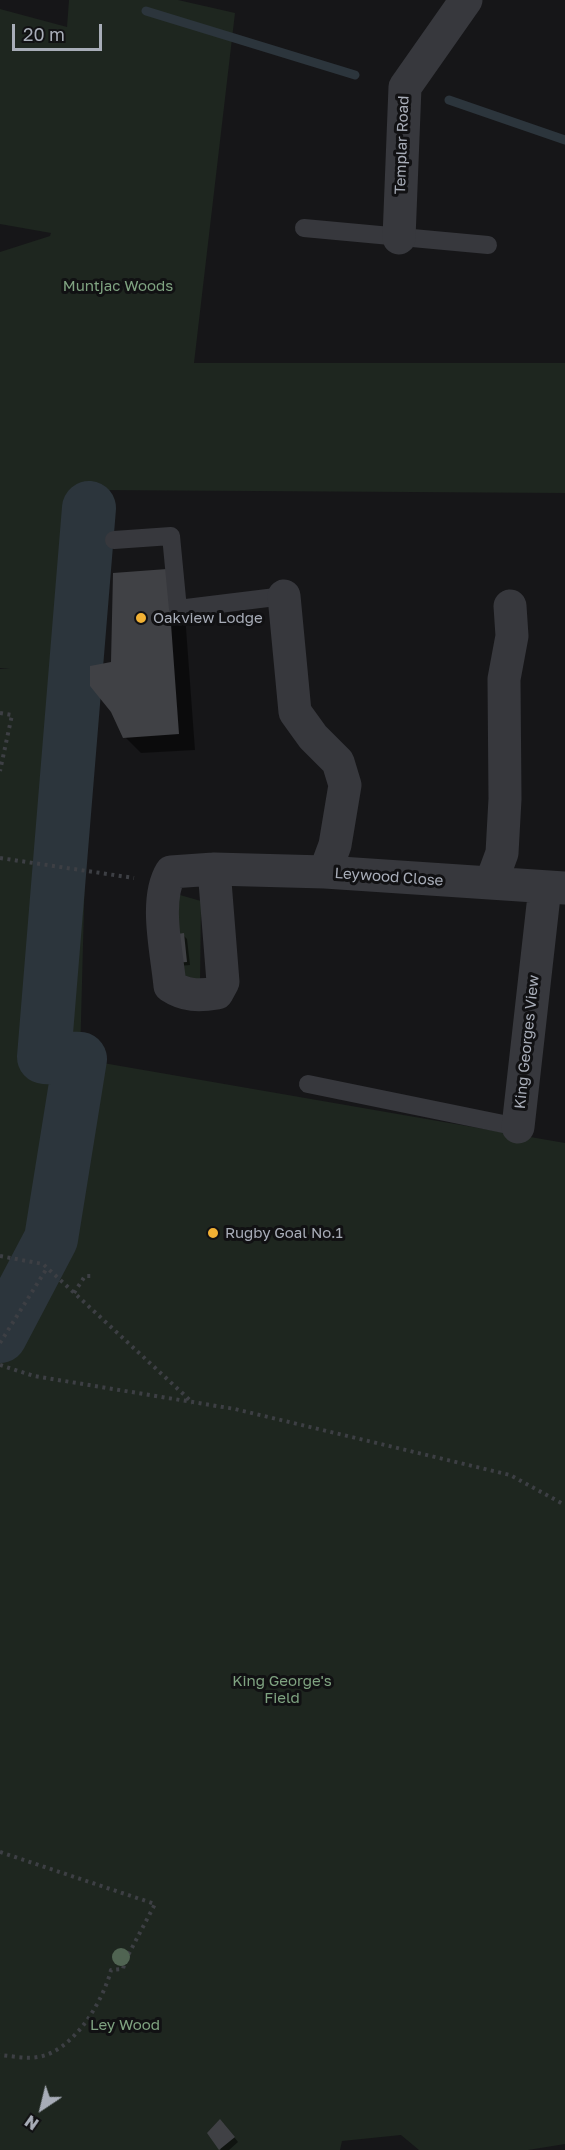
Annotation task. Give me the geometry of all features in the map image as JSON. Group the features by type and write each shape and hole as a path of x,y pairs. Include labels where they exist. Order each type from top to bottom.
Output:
{"street":[{"name":"Templar Road","path":"399,238 405,87 466,0"},
{"path":"284,596 295,712 313,737 338,762 345,785 335,845 326,872"},
{"path":"491,884 502,853 505,799 504,678 512,636 510,606"},
{"path":"165,882 162,903 170,986 180,992 199,996 217,993 224,982 214,869"},
{"name":"Leywood Close","path":"165,882 171,872 214,869 326,872 555,888"},
{"name":"King Georges View","path":"518,1127 555,888"}],"lane":[{"path":"304,228 488,245"},
{"path":"114,540 171,536 178,609 284,596"},
{"name":"King Georges View","path":"308,1084 518,1127"}],"path":[{"path":"0,713 12,715 0,771"},
{"path":"0,858 165,882"},
{"path":"0,1256 45,1266 195,1404"},
{"path":"0,1343 45,1266"},
{"path":"74,1293 86,1276 93,1276"},
{"path":"0,1365 34,1376 235,1409 510,1474 565,1505"},
{"path":"0,1852 155,1904 123,1969 111,1970 106,1989 87,2022 61,2046 45,2055 37,2057 0,2055"}],"green space":[{"name":"King George's Field","path":"69,0 178,0 235,13 194,363 565,363 565,493 95,490 80,1059 565,1143 565,2144 528,2150 419,2150 401,2135 342,2141 340,2150 0,2150 0,669 10,669 0,668 0,252 50,236 51,233 0,224 0,9 67,27","holes":["77,1076 65,1178 54,1218"]},
{"path":"173,893 201,901 200,986 181,982"}],"building":[{"name":"Oakview Lodge","path":"167,569 179,734 123,738 111,712 90,686 90,666 111,662 113,573"},
{"path":"184,933 187,962 174,963 171,935"},
{"path":"220,2119 235,2137 219,2150 207,2133"}],"waterway":[{"path":"146,11 355,75"},
{"path":"449,100 565,140"},
{"path":"0,1336 51,1239 80,1059 44,1057 89,508"}],"place":[{"name":"Oakview Lodge","path":"141,618"},
{"name":"Rugby Goal No.1","path":"213,1233"}],"park label":[{"name":"Muntjac Woods","path":"118,286"},
{"name":"Ley Wood","path":"125,2025"}]}
